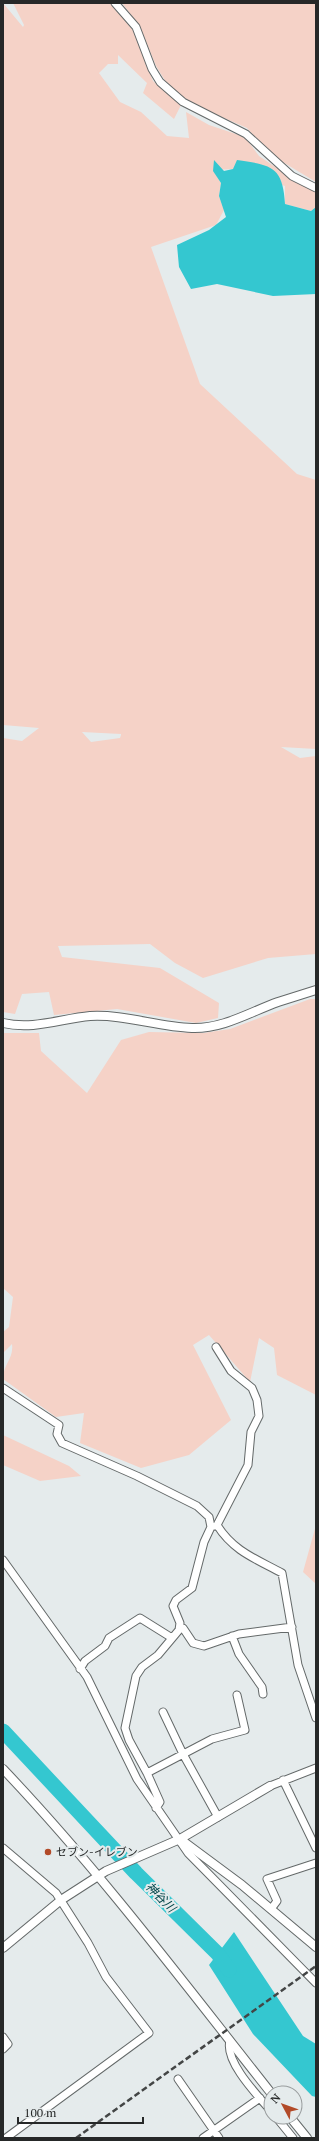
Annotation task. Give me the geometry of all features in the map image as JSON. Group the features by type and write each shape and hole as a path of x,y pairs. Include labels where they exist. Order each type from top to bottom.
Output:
{"street":[{"path":"115,3 136,27 152,69 160,82 183,102 246,134 292,176 316,188"},
{"path":"3,1023 25,1026 90,1016 119,1018 193,1028 223,1025 278,1002 316,990"},
{"path":"156,1808 160,1802 147,1773 129,1740 125,1728 136,1676 142,1667 158,1655 180,1627 180,1623 173,1606 176,1600 192,1588 204,1542 248,1465 251,1432 259,1416 257,1400 252,1388 231,1371 216,1347"},
{"path":"3,1388 59,1424 57,1434 62,1442 137,1476 197,1506 209,1517 214,1526 237,1549 282,1573 298,1665 316,1718"},
{"path":"3,1560 87,1677 137,1779 156,1808 180,1839 188,1853 316,1983"},
{"path":"80,1668 85,1661 105,1646 109,1638 140,1618 172,1638"},
{"path":"180,1627 183,1628 193,1643 204,1646 232,1636 253,1631 292,1627"},
{"path":"232,1636 239,1654 262,1687 263,1694"},
{"path":"147,1773 212,1739 245,1730 237,1695"},
{"path":"163,1712 183,1754 218,1817"},
{"path":"3,1948 61,1900 106,1870 180,1839 270,1786 316,1768"},
{"path":"3,1769 49,1818 128,1911 265,2085"},
{"path":"283,1780 316,1848"},
{"path":"180,1839 271,1909 316,1947"},
{"path":"3,1848 56,1893 61,1900 64,1909 88,1943 106,1976 149,2033 6,2138"},
{"path":"271,1909 277,1901 267,1879 316,1863"},
{"path":"3,2037 8,2044 3,2049"},
{"path":"230,2041 228,2048 236,2066 263,2102"},
{"path":"178,2079 219,2138"},
{"path":"203,2138 260,2098"},
{"path":"282,2125 293,2138"},
{"path":"296,2125 307,2138"}],"shaded area":[{"path":"3,3 23,27 24,25 13,3 111,3 133,30 153,81 181,105 174,119 143,93 147,83 118,55 118,64 108,64 99,73 120,102 141,112 167,136 189,138 186,112 209,125 245,137 259,156 293,179 316,191 316,207 311,211 285,204 285,186 233,169 213,170 221,183 219,196 224,210 216,225 151,247 200,384 297,474 316,480 316,749 281,747 300,758 316,756 316,954 268,958 203,978 175,963 150,944 58,946 62,957 160,968 219,1003 218,1018 196,1023 117,1009 54,1015 49,992 22,994 15,1014 3,1012 3,738 22,741 39,728 3,725","holes":["82,732 121,734 120,738 91,742"]},
{"path":"122,3 316,3 316,182 271,155 247,128 187,102 169,87 156,66 140,27"},
{"path":"310,999 316,999 316,1395 277,1375 274,1348 259,1338 250,1382 209,1335 193,1345 231,1420 189,1455 141,1468 80,1443 84,1413 56,1417 3,1379 3,1374 10,1358 12,1344 3,1353 3,1332 9,1327 13,1297 3,1288 3,1033 39,1033 41,1051 87,1093 121,1040 149,1032 203,1033 230,1029"},
{"path":"3,1435 69,1466 81,1476 40,1481 3,1465"},
{"path":"316,1525 316,1584 303,1572"}],"water":[{"path":"214,160 224,171 233,169 237,160 267,166 278,175 284,191 285,204 311,211 316,207 316,294 273,296 217,284 191,289 179,267 177,245 209,230 226,217 219,196 221,183 213,171"},
{"path":"234,1932 303,2036 316,2044 316,2097 312,2096 253,2034 209,1965"}],"waterway":[{"name":"神谷川","path":"3,1731 136,1873 218,1954 229,1970"}],"railway":[{"path":"76,2138 316,1966"}],"place":[{"name":"セブン-イレブン","path":"48,1852"}]}
